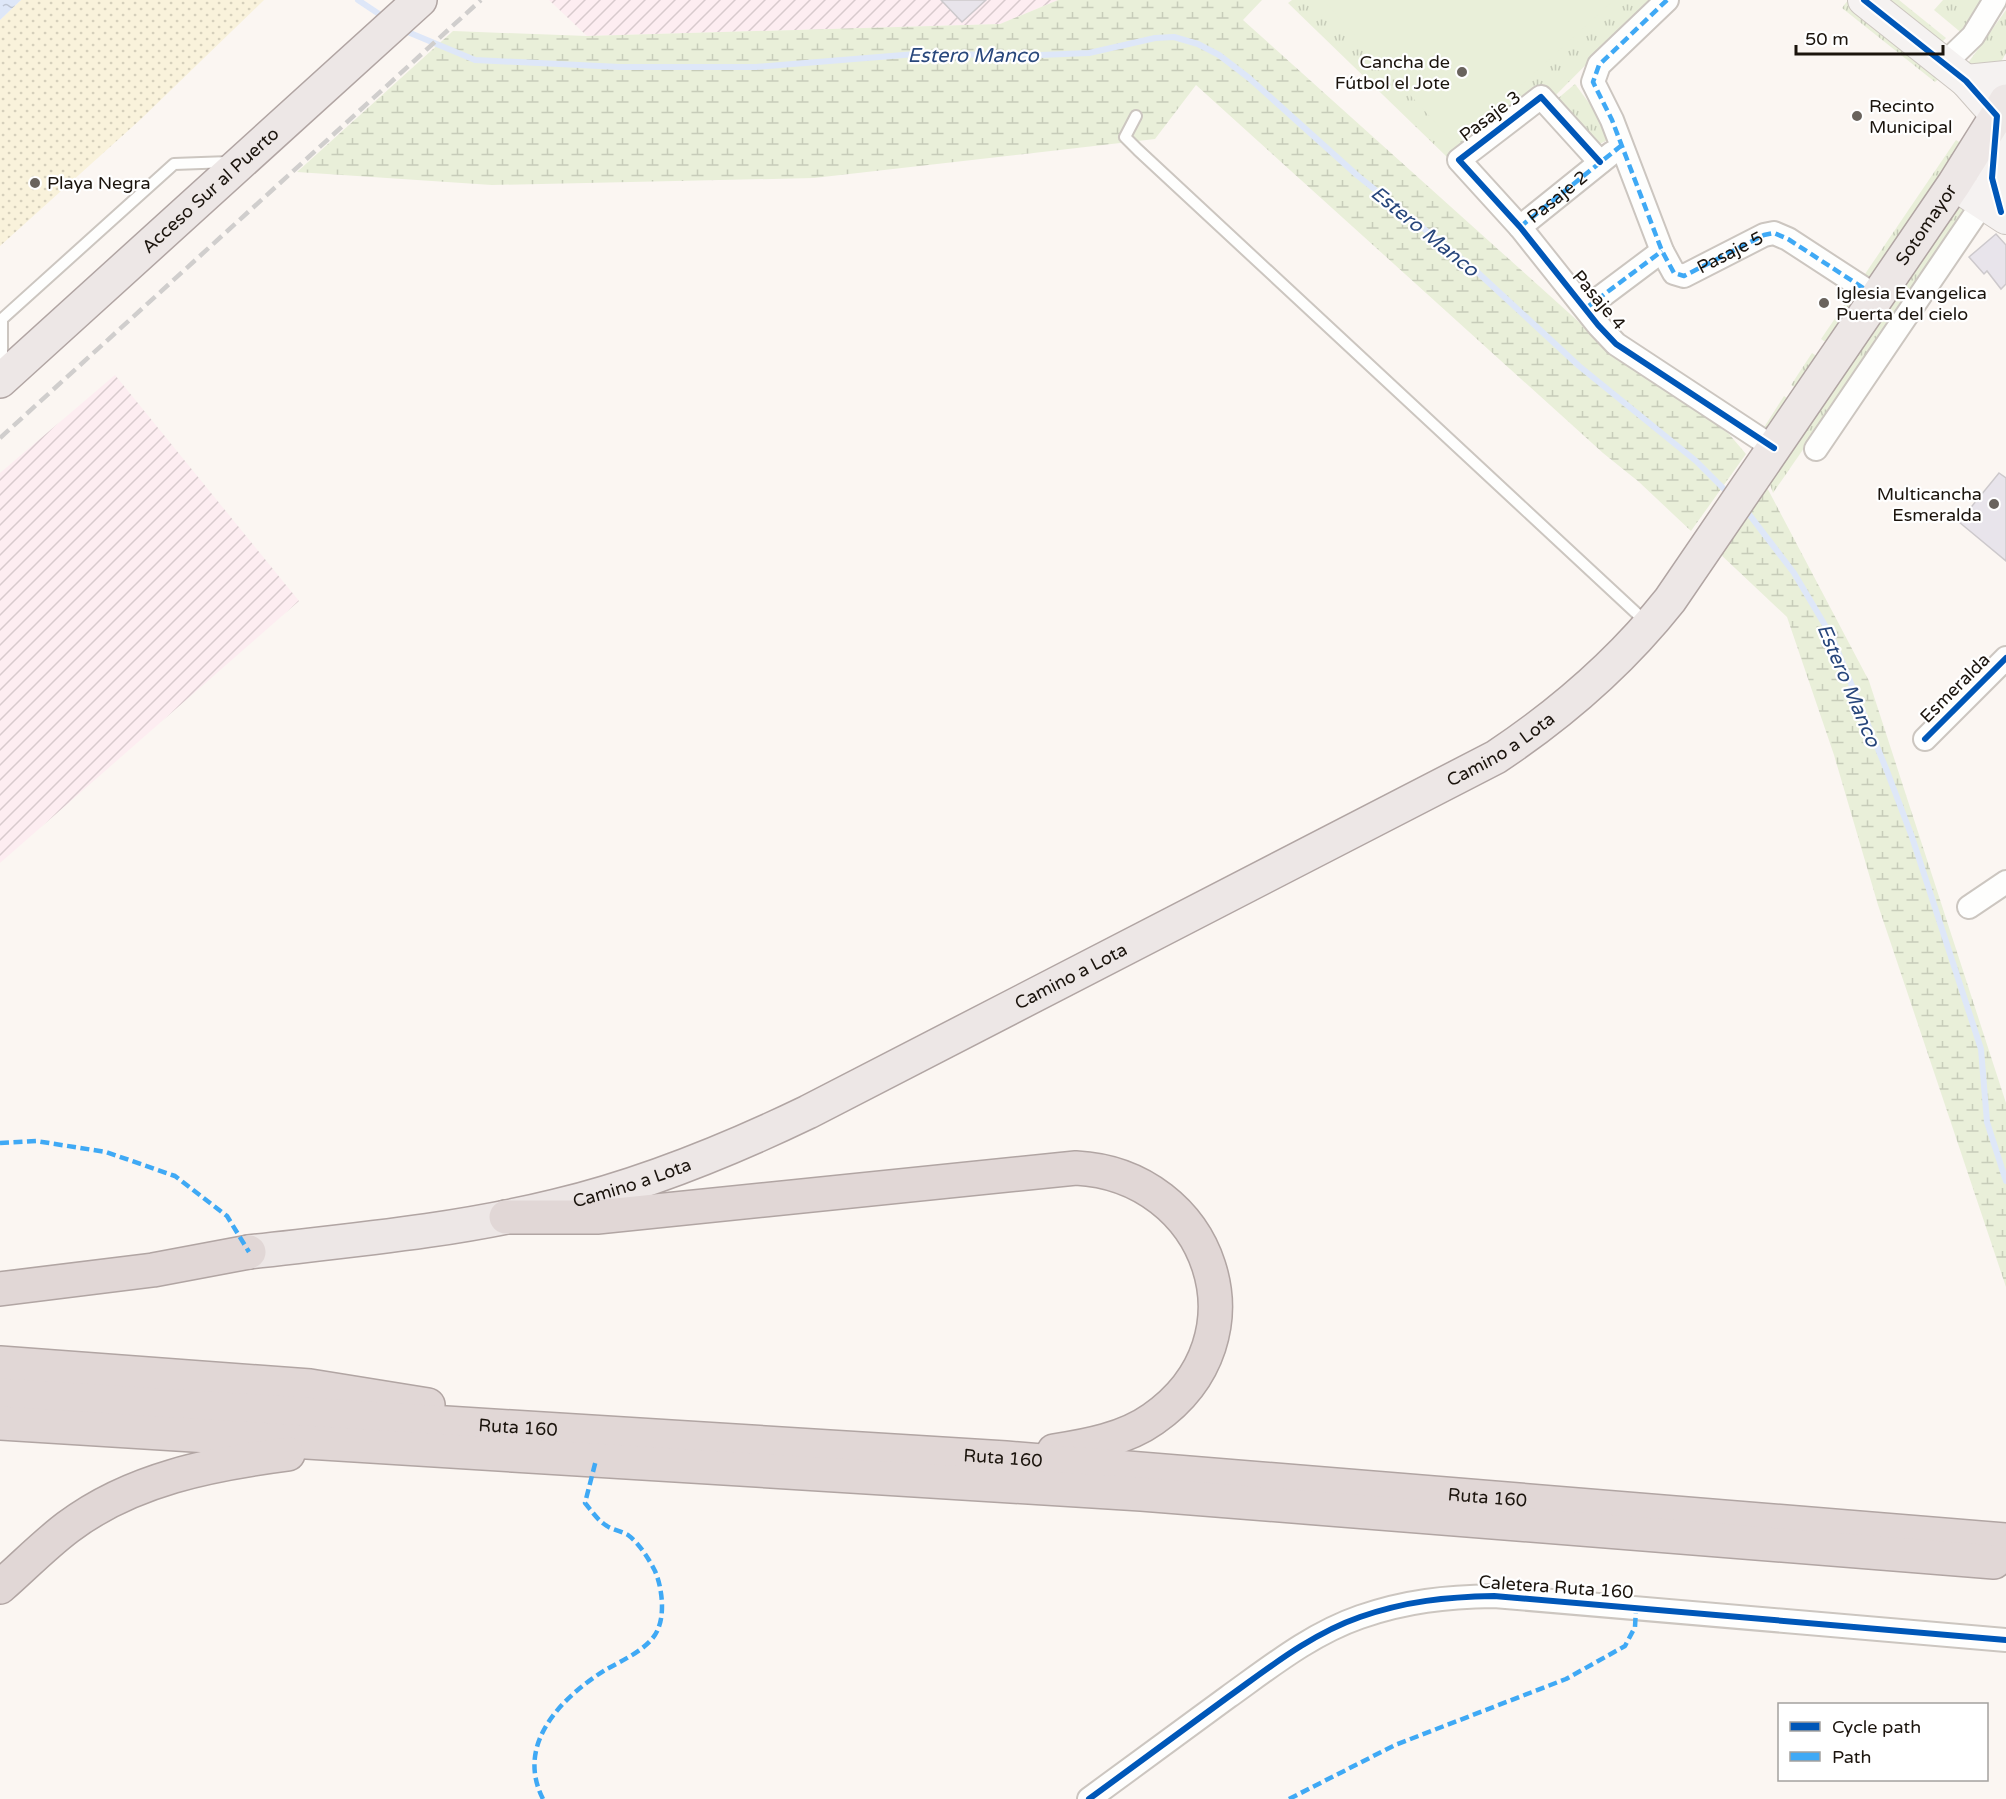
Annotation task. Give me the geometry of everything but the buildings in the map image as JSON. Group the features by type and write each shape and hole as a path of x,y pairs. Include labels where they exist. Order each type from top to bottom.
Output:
{"highway":[{"path":"506,1217 597,1217 1076,1167 1111,1172 1143,1184 1164,1199 1181,1216 1203,1251 1210,1270 1215,1290 1215,1322 1203,1361 1179,1396 1153,1420 1137,1429 1089,1444 1006,1458"},
{"path":"0,1272 185,1253 249,1252"},
{"path":"0,1289 153,1270 249,1252"},
{"path":"0,1363 310,1386 421,1404 529,1430"},
{"name":"Ruta 160","path":"0,1395 529,1430 1006,1458 2006,1540"},
{"name":"Ruta 160","path":"0,1424 1129,1493 2006,1563"},
{"path":"0,1587 69,1526 138,1488 184,1473 228,1463 370,1445"}],"main road":[{"name":"Acceso Sur al Puerto","path":"1,380 415,4"},
{"name":"Sotomayor","path":"1768,457 1954,184 2002,109"},
{"name":"Camino a Lota","path":"249,1252 401,1234 506,1217 557,1206 647,1179 759,1136 1449,783 1496,757 1556,715 1603,674 1650,626 1768,457"}],"street":[{"name":"Pasaje 5","path":"1667,0 1599,65 1594,75 1595,88 1622,145 1662,251 1674,273 1684,276 1764,235 1774,233 1788,239 1877,297"},
{"path":"1864,0 2002,109 1992,178 1996,211"},
{"path":"1955,72 1995,0"},
{"path":"1955,72 2006,77"},
{"name":"Pasaje 3","path":"1459,160 1541,97 1600,162"},
{"name":"Pasaje 2","path":"1520,227 1622,145"},
{"name":"Pasaje 4","path":"1459,160 1520,227 1598,325 1616,344 1768,457"},
{"path":"1954,184 1996,211"},
{"name":"Sotomayor","path":"1816,449 1996,211"},
{"path":"1586,308 1662,251"},
{"name":"Esmeralda","path":"1925,739 2006,658"},
{"path":"1969,908 2006,882"},
{"name":"Caletera Ruta 160","path":"1089,1799 1285,1656 1320,1634 1379,1611 1444,1596 1494,1596 2006,1640"}],"lane":[{"path":"1136,116 1125,137 1138,150 1650,626"},
{"path":"1,380 2,319 174,164 244,161"},
{"path":"1961,1635 2006,1648"}],"shaded area":[{"path":"549,0 1058,0 1000,24 587,36"},
{"path":"115,375 299,601 0,863 0,473"}],"green space":[{"path":"1058,0 1262,0 1243,20 1589,331 1729,434 1746,454 1691,531 1196,85 1155,139 814,178 492,185 297,172 453,31 587,36 1000,24"},
{"name":"Cancha de Fútbol el Jote","path":"1292,0 1650,0 1550,101 1541,91 1447,157 1288,3"},
{"name":"Cancha de Fútbol el Jote","path":"1323,0 1614,0 1456,145"},
{"path":"1848,0 1851,0 1942,76 1935,82 1842,8"},
{"path":"1877,0 1899,0 1946,38 1937,47"},
{"path":"1943,0 1989,0 1964,35 1934,10"},
{"path":"2006,10 2006,53 1997,69 1981,73 1968,63"},
{"path":"1575,84 1609,130 1609,139 1598,145 1556,100"},
{"path":"1956,140 1964,145 1873,281 1865,274"},
{"path":"1964,205 1967,212 1773,493 1767,476 1952,207"},
{"path":"1851,295 1859,301 1830,345 1821,339"},
{"path":"1812,353 1821,359 1801,391 1791,385"},
{"path":"1784,396 1793,402 1772,434 1763,429"},
{"path":"1763,480 1869,681 2006,1103 2006,1287 1878,905 1834,755 1787,617 1718,552"}],"sand":[{"name":"Playa Negra","path":"21,0 264,0 141,119 0,246 0,20"}],"water":[{"path":"0,0 21,0 0,20"}],"waterway":[{"name":"Estero Manco","path":"358,0 385,18"},
{"name":"Estero Manco","path":"403,30 475,60 620,67 756,67 928,53 1014,56 1089,53 1155,38 1174,37 1198,44 1219,55 1249,78 1358,176 1474,269 1579,366 1696,461 1729,494"},
{"name":"Estero Manco","path":"1745,509 1794,573 1832,637 1887,771 1912,837 1981,1049 1987,1122 2006,1181"}],"railway":[{"path":"0,438 481,0"}],"marked path":[{"path":"1667,0 1599,65 1593,82 1612,120 1662,251 1674,273 1684,276 1764,235 1774,233 1788,239 1877,297"},
{"path":"1520,227 1622,145"},
{"path":"1586,308 1662,251"},
{"path":"0,1143 36,1141 106,1152 175,1176 227,1216 249,1252"},
{"path":"543,1799 536,1779 535,1760 539,1741 547,1724 573,1694 589,1681 649,1642 660,1623 662,1600 653,1566 636,1542 628,1535 604,1524 585,1503 596,1460"},
{"path":"1289,1799 1395,1745 1566,1679 1625,1646 1635,1627 1636,1608"}],"cycle path":[{"path":"1864,0 1966,81 1997,116 1992,178 2001,212"},
{"path":"1600,162 1541,97 1459,160 1520,227 1598,325 1616,344 1774,448"},
{"path":"1925,739 2006,658"},
{"path":"1089,1799 1291,1652 1342,1624 1410,1604 1459,1597 1494,1596 2006,1640"}],"place":[{"name":"Cancha de Fútbol el Jote","path":"1462,72"},
{"name":"Recinto Municipal","path":"1857,116"},
{"name":"Playa Negra","path":"35,183"},
{"name":"Iglesia Evangelica Puerta del cielo","path":"1824,303"},
{"name":"Multicancha Esmeralda","path":"1994,504"}]}
